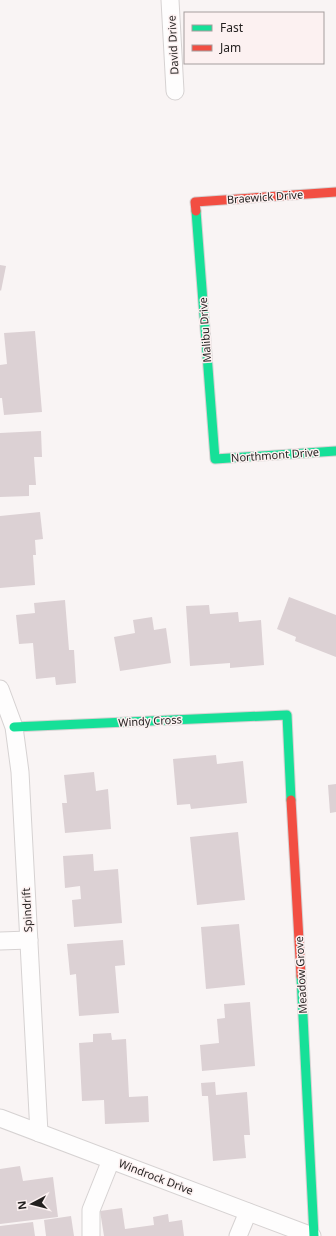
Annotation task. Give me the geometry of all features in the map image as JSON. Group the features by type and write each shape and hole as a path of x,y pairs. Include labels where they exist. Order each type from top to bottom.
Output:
{"street":[{"name":"David Drive","path":"170,0 175,91"},
{"name":"Braewick Drive","path":"195,202 336,192"},
{"name":"Malibu Drive","path":"195,202 215,459"},
{"name":"Northmont Drive","path":"215,459 336,451"},
{"name":"Spindrift","path":"0,689 14,727 20,772 39,1133"},
{"name":"Windy Cross","path":"14,727 287,715"},
{"name":"Meadow Grove","path":"287,715 313,1236"},
{"path":"0,941 29,940"},
{"name":"Windrock Drive","path":"0,1118 313,1236"},
{"path":"91,1236 91,1210 111,1160"},
{"path":"238,1236 248,1212"}],"building":[{"path":"0,265 6,266 1,291 0,290"},
{"path":"35,331 42,412 4,415 2,398 0,398 0,365 7,364 4,333"},
{"path":"41,431 42,457 34,457 36,485 29,485 29,496 0,497 0,433"},
{"path":"40,512 43,539 35,540 36,555 33,555 35,585 0,588 0,516"},
{"path":"289,597 336,615 336,657 295,641 296,637 277,629"},
{"path":"65,600 69,650 74,650 76,683 56,685 55,677 36,679 33,643 19,644 16,615 35,613 34,603"},
{"path":"209,605 210,614 238,612 239,622 261,620 264,665 230,668 230,663 190,666 186,606"},
{"path":"152,617 154,630 166,628 171,663 120,671 114,637 135,633 133,620"},
{"path":"216,755 217,764 243,761 247,803 191,809 190,804 177,805 173,759"},
{"path":"94,772 96,791 108,789 111,829 65,833 62,803 67,803 64,775"},
{"path":"336,784 336,812 330,813 328,785"},
{"path":"238,832 245,900 197,905 190,837"},
{"path":"93,854 94,871 118,869 122,923 74,927 72,900 81,899 80,886 65,888 63,856"},
{"path":"239,924 245,985 206,989 201,927"},
{"path":"123,940 125,965 115,966 119,1013 79,1016 76,974 70,975 67,944"},
{"path":"250,1002 255,1066 202,1071 200,1045 219,1043 217,1019 225,1018 224,1004"},
{"path":"111,1033 112,1040 126,1039 129,1097 148,1096 149,1122 105,1124 104,1100 82,1101 79,1043 93,1042 93,1034"},
{"path":"215,1082 216,1095 247,1092 250,1135 244,1135 246,1158 213,1161 208,1096 202,1096 201,1083"},
{"path":"20,1166 23,1181 53,1177 58,1217 0,1224 0,1169"},
{"path":"122,1208 125,1229 154,1225 153,1217 168,1214 169,1222 182,1220 184,1236 104,1236 100,1211"},
{"path":"71,1216 74,1236 46,1236 44,1220"},
{"path":"33,1222 35,1236 0,1236 0,1226"}],"traffic: fast":[{"path":"196,211 215,459 336,451"},
{"path":"14,727 287,715 291,800"},
{"path":"301,976 314,1236"}],"traffic: jam":[{"path":"196,211 195,202 336,192"},
{"path":"291,800 301,976"}]}
